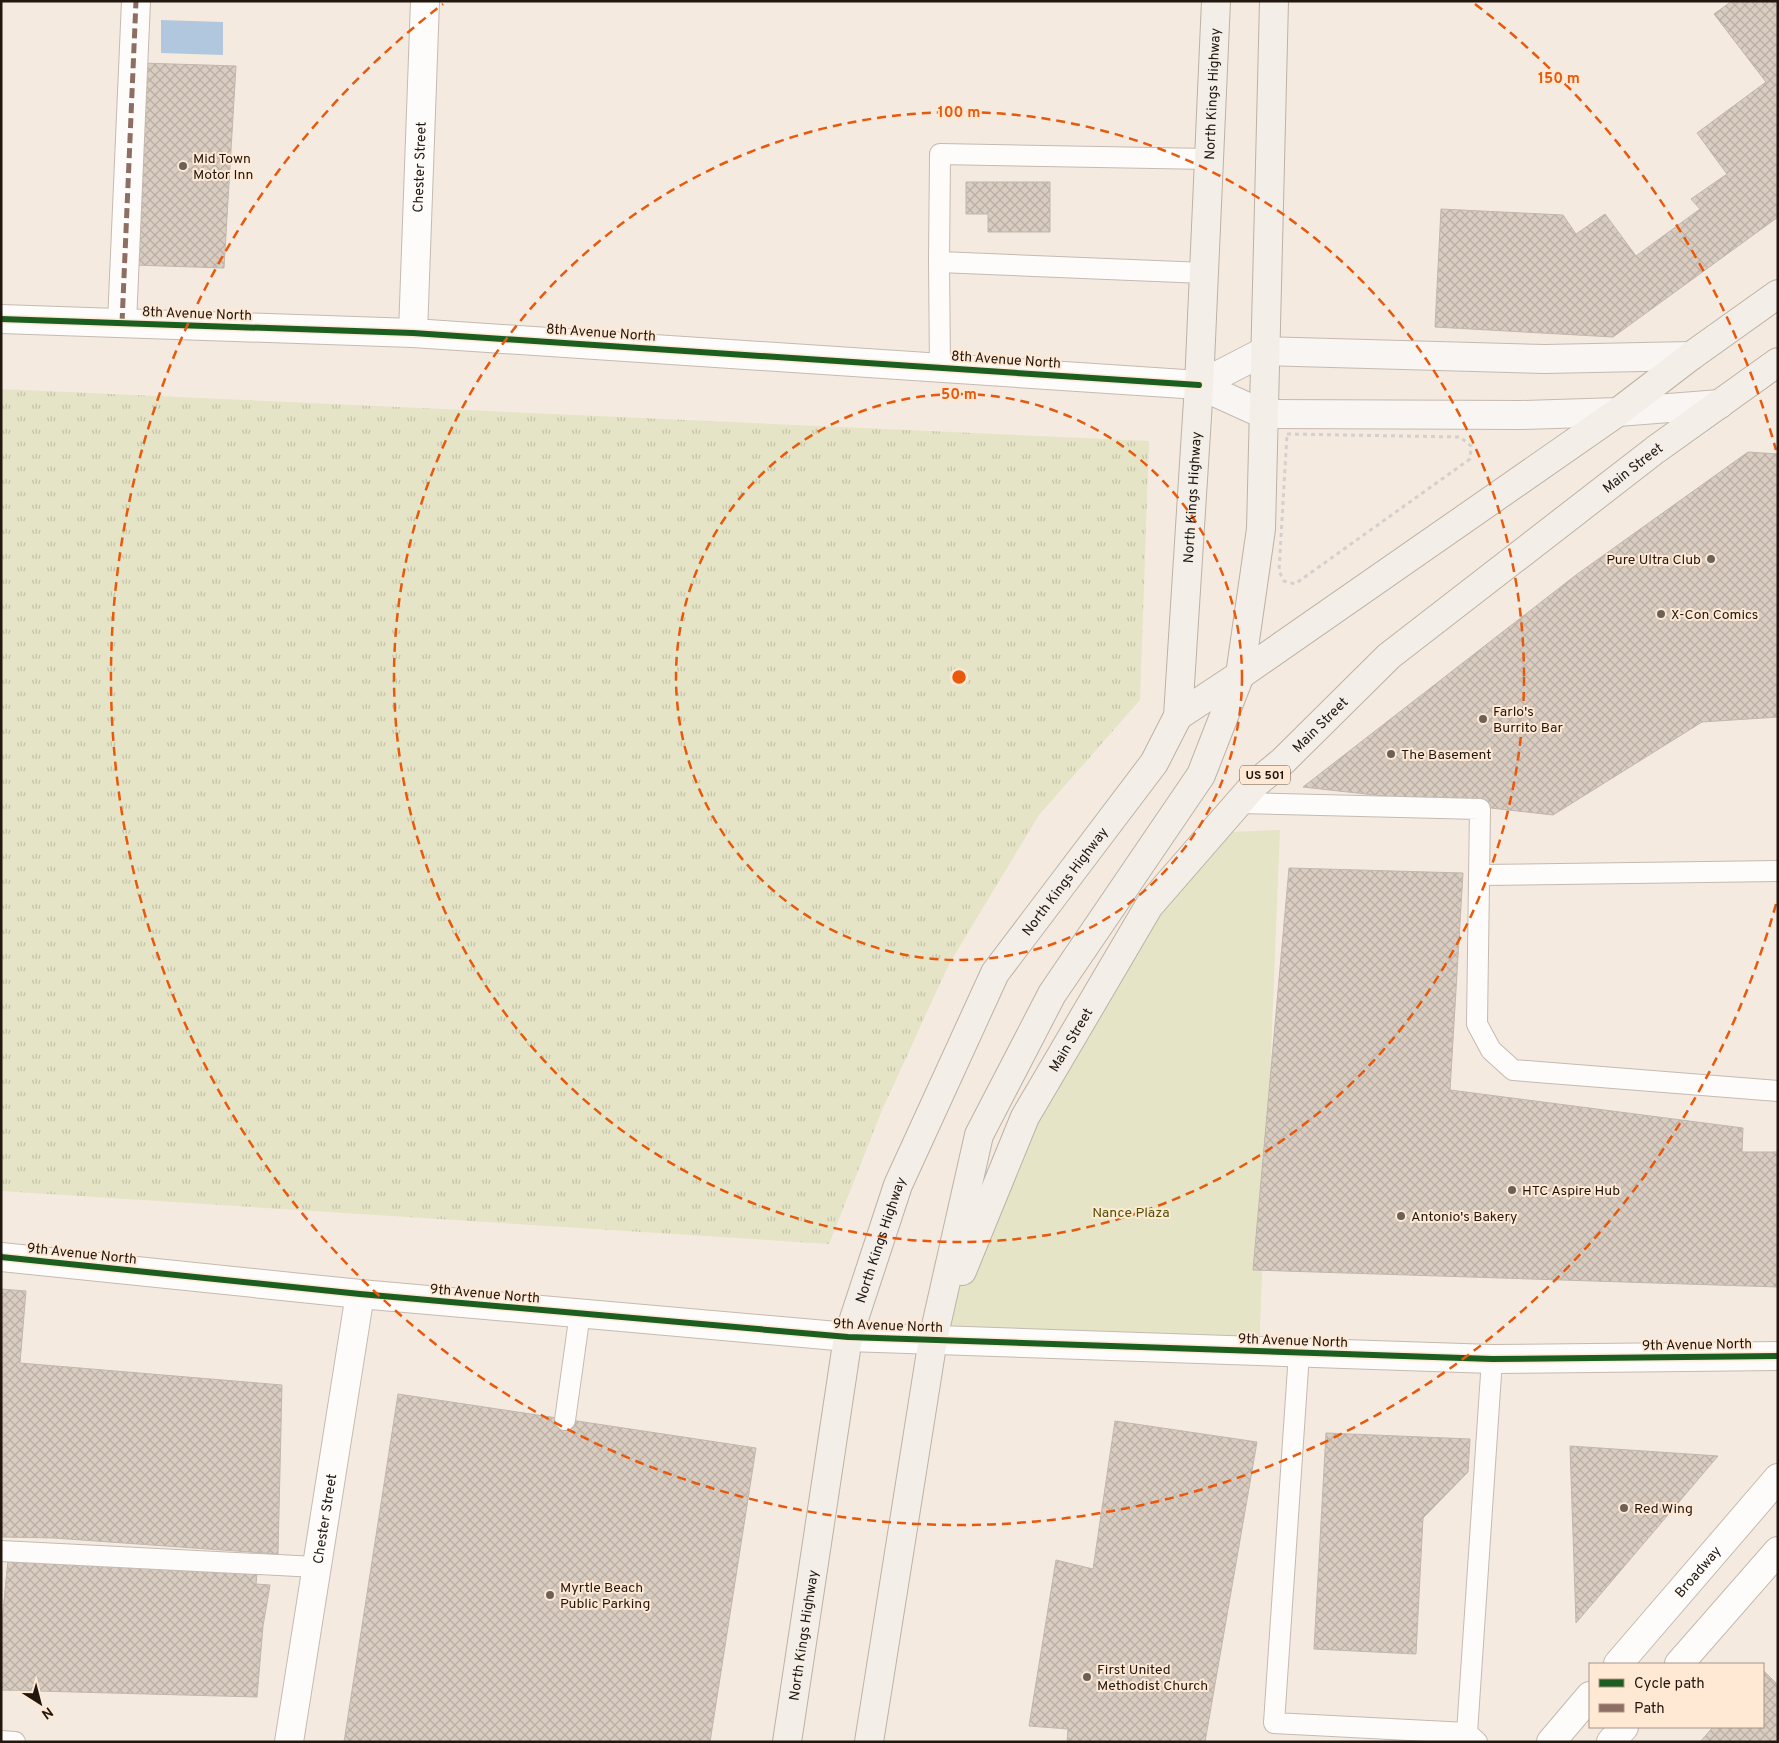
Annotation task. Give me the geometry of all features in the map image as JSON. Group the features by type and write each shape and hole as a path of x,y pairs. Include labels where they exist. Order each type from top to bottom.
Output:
{"main road":[{"name":"North Kings Highway","path":"787,1742 848,1337 898,1185 995,973 1154,763 1178,716 1199,385 1216,1"},
{"path":"869,1742 933,1339 979,1135 1052,994 1201,776 1240,675 1261,529 1274,1"},
{"path":"1178,716 1240,675 1618,412 1691,356 1778,294"},
{"path":"1199,385 1264,351 1545,359 1691,356"},
{"name":"Main Street","path":"933,1339 1025,1117 1149,906 1255,784 1283,761 1389,656 1655,450 1778,362"},
{"path":"1199,385 1264,414 1521,415 1618,412 1720,404"}],"street":[{"path":"122,323 136,1"},
{"name":"Chester Street","path":"413,332 425,1"},
{"name":"8th Avenue North","path":"1,319 413,332 1199,385"},
{"name":"9th Avenue North","path":"1,1257 360,1294 848,1337 1492,1359 1778,1356"},
{"name":"Chester Street","path":"289,1742 360,1294"},
{"name":"Broadway","path":"1619,1663 1778,1478"},
{"path":"1680,1663 1778,1552"},
{"path":"1551,1742 1589,1697"},
{"path":"1611,1742 1623,1728"}],"lane":[{"path":"940,368 940,154 1210,159"},
{"path":"939,262 1204,273"},
{"path":"1239,803 1480,809 1477,1024 1491,1050 1513,1070 1778,1091"},
{"path":"1480,875 1778,871"},
{"path":"565,1420 580,1314"},
{"path":"1299,1352 1274,1723 1472,1738 1492,1359"},
{"path":"1,1551 316,1567"},
{"path":"1,1741 15,1742"}],"path":[{"path":"1287,434 1460,437 1471,446 1470,459 1295,584 1284,581 1279,571 1287,434"}],"green space":[{"path":"1,389 1149,441 1140,700 1039,815 949,964 883,1108 829,1244 1,1191"},
{"name":"Nance Plaza","path":"1280,830 1259,1352 933,1339 1025,1117 1212,833"}],"water":[{"path":"161,20 223,22 223,55 161,53"}],"building":[{"path":"1732,1 1778,1 1778,217 1613,337 1435,327 1441,209 1563,215 1576,234 1605,214 1636,256 1700,209 1691,199 1727,174 1697,133 1766,82 1714,14"},
{"name":"Mid Town Motor Inn","path":"141,63 236,66 224,268 133,265"},
{"path":"966,182 1050,182 1050,232 988,232 988,214 966,214"},
{"path":"1748,452 1778,454 1778,717 1702,722 1553,815 1303,787 1576,575"},
{"path":"1289,868 1463,873 1450,1090 1743,1128 1742,1152 1778,1152 1778,1287 1253,1270"},
{"path":"1,1289 26,1291 20,1363 282,1385 278,1554 54,1538 1,1537"},
{"name":"Myrtle Beach Public Parking","path":"398,1394 756,1448 710,1742 344,1742"},
{"path":"1115,1421 1257,1442 1205,1742 1067,1742 1068,1729 1029,1726 1056,1560 1093,1569"},
{"path":"1326,1433 1470,1439 1468,1472 1423,1518 1416,1654 1314,1649"},
{"path":"1570,1446 1718,1456 1576,1623"},
{"path":"8,1560 257,1573 256,1584 270,1585 263,1626 257,1697 1,1690 1,1631"},
{"path":"1764,1671 1778,1685 1778,1742 1700,1742 1712,1728 1764,1728"}],"marked path":[{"path":"122,323 136,1"}],"cycle path":[{"path":"1,319 413,333 1199,385"},
{"path":"1,1257 360,1294 848,1337 1492,1359 1778,1356"}],"place":[{"name":"Mid Town Motor Inn","path":"183,166"},
{"name":"Pure Ultra Club","path":"1711,559"},
{"name":"X-Con Comics","path":"1661,614"},
{"name":"Farlo's Burrito Bar","path":"1483,719"},
{"name":"The Basement","path":"1391,754"},
{"name":"HTC Aspire Hub","path":"1512,1190"},
{"name":"Antonio's Bakery","path":"1401,1216"},
{"name":"Red Wing","path":"1624,1508"},
{"name":"Myrtle Beach Public Parking","path":"550,1595"},
{"name":"First United Methodist Church","path":"1087,1677"}]}
